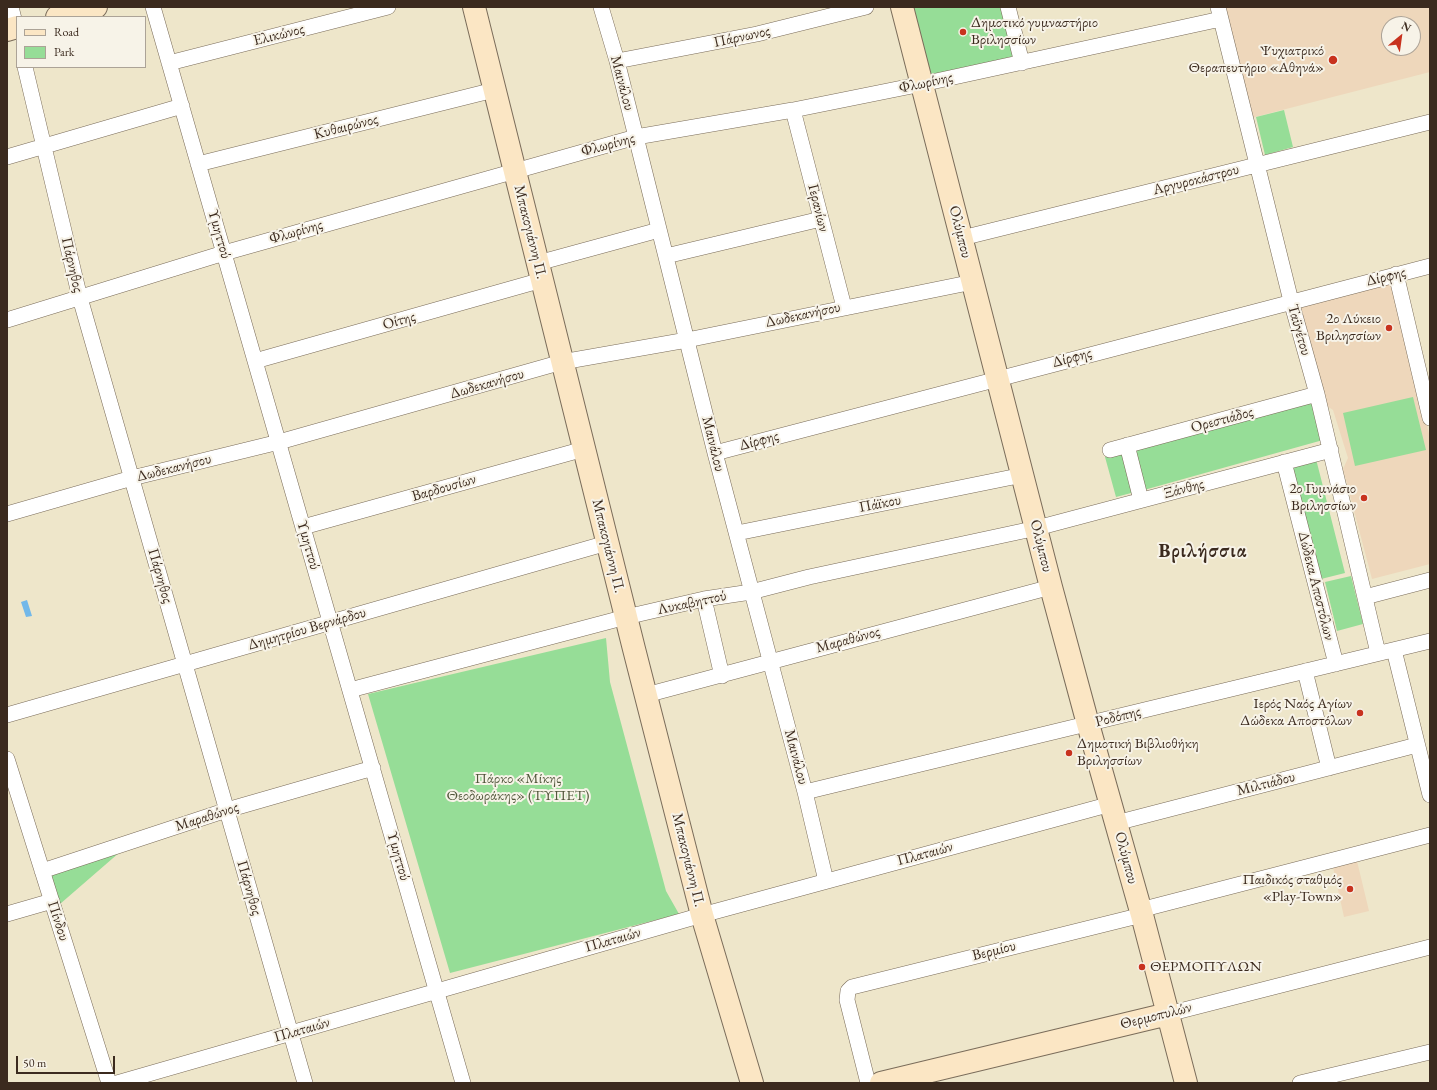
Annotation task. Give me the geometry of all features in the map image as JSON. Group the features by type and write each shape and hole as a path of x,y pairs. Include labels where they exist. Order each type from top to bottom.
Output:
{"street":[{"path":"61,16 96,7"},
{"name":"Υμηττού","path":"153,7 463,1083"},
{"name":"Ελικώνος","path":"169,63 388,7"},
{"name":"Μπακογιάννη Π.","path":"474,7 607,543 702,915 752,1083"},
{"name":"Μαινάλου","path":"601,7 617,61 715,453 737,533 751,592 771,660 826,881"},
{"name":"Πάρνωνος","path":"617,61 757,34 866,7"},
{"name":"Ολύμπου","path":"902,7 1051,587 1114,813 1186,1083"},
{"path":"1008,7 1022,62"},
{"name":"Φλωρίνης","path":"7,320 224,253 514,170 636,137 681,128 793,110 922,84 1022,62 1219,13"},
{"name":"Ταϋγέτου","path":"1219,13 1291,301 1317,394 1378,653"},
{"name":"Πάρνηθος","path":"25,68 80,298 305,1083"},
{"name":"Κυθαιρώνος","path":"198,164 494,90"},
{"path":"7,157 182,106"},
{"name":"Γερανίων","path":"793,110 844,307"},
{"name":"Αργυροκάστρου","path":"962,238 1430,122"},
{"path":"666,256 821,219"},
{"name":"Οίτης","path":"255,361 540,272 659,230"},
{"name":"Δίρφης","path":"715,453 1291,301 1430,266"},
{"path":"1396,274 1430,418"},
{"name":"Δωδεκανήσου","path":"7,514 132,478 279,442 562,362 687,340 973,282"},
{"name":"Ορεστιάδος","path":"1110,450 1317,394"},
{"path":"1126,445 1141,500"},
{"name":"Βαρδουσίων","path":"303,528 584,449"},
{"name":"Ξάνθης","path":"1037,528 1330,450"},
{"name":"Δώδεκα Αποστόλων","path":"1284,462 1336,664"},
{"name":"Πάϊκου","path":"737,533 1023,475"},
{"name":"Λυκαβηττού","path":"350,690 626,617 704,599 751,592 809,577 1037,528"},
{"name":"Δημητρίου Βερνάρδου","path":"7,715 607,543"},
{"path":"1365,597 1430,580"},
{"name":"Μαραθώνος","path":"646,695 722,676 771,660 1051,587"},
{"path":"704,599 722,676"},
{"name":"Ροδόπης","path":"805,792 1430,641"},
{"path":"1394,650 1430,794"},
{"path":"1305,671 1329,768"},
{"name":"Μιλτιάδου","path":"1114,813 1329,768 1417,746"},
{"name":"Πίνδου","path":"7,759 109,1083"},
{"name":"Μαραθώνος","path":"42,871 227,810 373,768"},
{"name":"Πλαταιών","path":"117,1083 437,990 826,881 1114,813"},
{"name":"Βερμίου","path":"868,1083 847,1000 848,992 856,985 1141,913 1430,835"},
{"path":"7,914 52,901"},
{"name":"Θερμοπυλών","path":"881,1083 1168,1014 1430,947"},
{"path":"1300,1083 1430,1052"}],"shaded area":[{"name":"Ψυχιατρικό Θεραπευτήριο «Αθηνά»","path":"1224,7 1430,7 1430,72 1251,118"},
{"path":"1393,280 1430,438 1430,564 1372,579 1343,469 1348,458 1333,410 1327,406 1299,302"},
{"name":"Παιδικός σταθμός «Play-Town»","path":"1357,861 1369,911 1344,917 1333,867"}],"green space":[{"name":"Δημοτικό γυμναστήριο Βριλησσίων","path":"911,7 1003,7 1015,56 928,76"},
{"path":"1284,110 1293,147 1265,155 1256,117"},
{"path":"1413,397 1426,450 1355,466 1343,413"},
{"path":"1314,400 1323,440 1144,490 1135,448"},
{"path":"1118,454 1122,455 1135,492 1116,497 1105,457"},
{"path":"1316,459 1345,573 1321,579 1291,465"},
{"path":"1351,576 1363,624 1337,631 1325,582"},
{"name":"Πάρκο «Μίκης Θεοδωράκης» (ΤΥΠΕΤ)","path":"606,638 610,682 666,891 679,914 450,973 368,694"},
{"path":"120,852 60,904 51,875"}],"water":[{"path":"27,600 32,616 26,617 21,602"}],"place":[{"name":"Δημοτικό γυμναστήριο Βριλησσίων","path":"963,32"},
{"name":"Ψυχιατρικό Θεραπευτήριο «Αθηνά»","path":"1333,60"},
{"name":"2ο Λύκειο Βριλησσίων","path":"1389,328"},
{"name":"2ο Γυμνάσιο Βριλησσίων","path":"1364,498"},
{"name":"Ιερός Ναός Αγίων Δώδεκα Αποστόλων","path":"1360,713"},
{"name":"Δημοτική Βιβλιοθήκη Βριλησσίων","path":"1069,753"},
{"name":"Παιδικός σταθμός «Play-Town»","path":"1350,889"},
{"name":"ΘΕΡΜΟΠΥΛΩΝ","path":"1142,967"}],"district":[{"name":"Βριλήσσια","path":"1203,552"}]}
